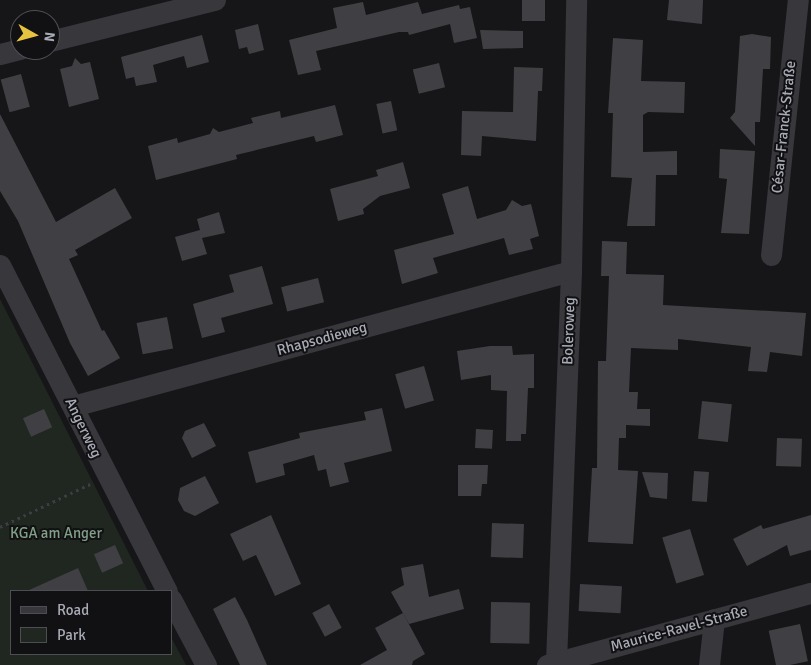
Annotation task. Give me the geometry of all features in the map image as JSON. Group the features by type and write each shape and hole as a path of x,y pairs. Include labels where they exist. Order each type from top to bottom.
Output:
{"street":[{"path":"60,39 215,0"},
{"name":"Boleroweg","path":"552,664 571,272 576,0"},
{"name":"César-Franck-Straße","path":"771,255 798,0"},
{"name":"Angerweg","path":"0,265 166,590"},
{"name":"Rhapsodieweg","path":"73,406 571,272"},
{"name":"Maurice-Ravel-Straße","path":"552,664 811,593"},
{"path":"172,601 206,665"},
{"path":"709,665 714,619"}],"path":[{"path":"0,527 93,483"}],"green space":[{"name":"KGA am Anger","path":"0,299 147,590 10,590 10,655 172,655 172,639 186,665 0,665"}],"building":[{"path":"522,0 545,0 545,21 522,21"},
{"path":"669,0 703,0 702,24 667,20"},
{"path":"363,2 366,15 418,2 422,14 459,5 460,9 470,7 477,38 454,43 450,24 409,35 408,32 399,32 316,51 321,70 298,75 289,40 337,28 333,8"},
{"path":"258,24 264,50 249,54 247,47 239,49 235,30"},
{"path":"480,30 523,31 523,48 483,49"},
{"path":"752,34 771,37 770,69 763,69 760,122 755,122 755,146 730,118 735,112 740,36"},
{"path":"202,35 209,62 187,68 184,56 153,65 157,82 136,86 134,77 126,79 121,57"},
{"path":"613,38 643,40 641,81 685,82 684,113 648,112 643,115 643,152 677,151 677,175 656,175 655,226 627,226 632,178 611,177 613,113 608,113"},
{"path":"75,58 81,64 90,62 99,99 69,107 60,69 72,66"},
{"path":"439,63 445,87 419,94 413,70"},
{"path":"514,67 543,68 542,91 538,91 536,141 482,136 481,156 461,155 462,111 513,112"},
{"path":"21,74 30,107 10,112 1,79"},
{"path":"391,101 397,130 383,133 376,104"},
{"path":"335,105 343,135 316,142 314,136 236,155 237,159 156,180 148,146 177,138 178,143 210,134 213,128 219,132 253,123 251,118 280,111 281,118"},
{"path":"0,114 56,222 115,188 132,218 75,250 78,255 69,259 102,331 104,330 120,358 88,376 70,343 18,221 0,191"},
{"path":"720,149 755,151 749,234 721,233 727,179 719,178"},
{"path":"403,162 410,188 380,196 363,209 364,214 338,221 330,189 378,176 376,170"},
{"path":"468,186 477,219 506,210 512,200 522,206 531,204 539,236 530,239 533,249 509,255 504,238 433,258 438,273 402,284 394,250 454,234 442,194"},
{"path":"219,212 225,233 202,238 207,254 182,261 175,237 200,230 197,219"},
{"path":"602,241 627,242 626,274 664,275 663,305 806,313 802,356 770,352 767,372 748,371 751,347 678,339 678,350 631,348 629,392 638,392 637,409 650,409 650,426 626,425 626,438 619,438 618,470 638,471 633,544 588,542 592,468 597,468 598,361 606,361 609,276 601,276"},
{"path":"262,266 273,304 221,318 225,332 202,338 193,304 234,292 229,275"},
{"path":"318,278 324,302 287,311 281,287"},
{"path":"167,317 173,348 143,354 137,323"},
{"path":"490,346 512,346 513,355 534,354 534,388 528,388 526,434 521,434 521,441 506,441 507,391 491,390 491,375 461,380 457,351"},
{"path":"424,366 434,401 405,409 395,374"},
{"path":"702,401 732,404 728,442 698,439"},
{"path":"382,408 392,451 344,463 349,482 330,487 326,469 318,471 314,455 283,464 285,475 256,483 248,452 300,438 299,433 366,420 364,412"},
{"path":"44,409 52,427 31,437 23,418"},
{"path":"204,423 216,446 192,458 182,438 185,431"},
{"path":"476,429 493,430 492,449 475,448"},
{"path":"777,438 802,439 801,467 776,466"},
{"path":"458,465 488,465 487,484 482,484 481,496 458,496"},
{"path":"694,471 709,472 707,502 692,501"},
{"path":"642,472 668,473 667,499 650,497"},
{"path":"205,476 219,503 195,516 184,511 178,500 180,488"},
{"path":"271,515 301,584 275,596 256,555 243,561 230,534"},
{"path":"811,515 811,550 790,556 787,545 747,566 733,539 761,525 763,529"},
{"path":"492,523 524,524 523,558 491,557"},
{"path":"690,529 704,575 676,583 662,537"},
{"path":"115,545 123,563 102,573 94,554"},
{"path":"423,564 429,597 459,589 464,609 409,624 391,592 404,585 401,568"},
{"path":"78,568 88,590 29,590"},
{"path":"580,584 622,586 621,613 579,611"},
{"path":"235,597 267,665 240,665 213,609"},
{"path":"491,602 530,603 529,644 490,643"},
{"path":"329,604 342,628 325,637 312,613"},
{"path":"403,613 425,654 413,661 412,665 360,665 387,650 375,628"},
{"path":"800,624 808,661 790,665 776,665 769,631"}]}
